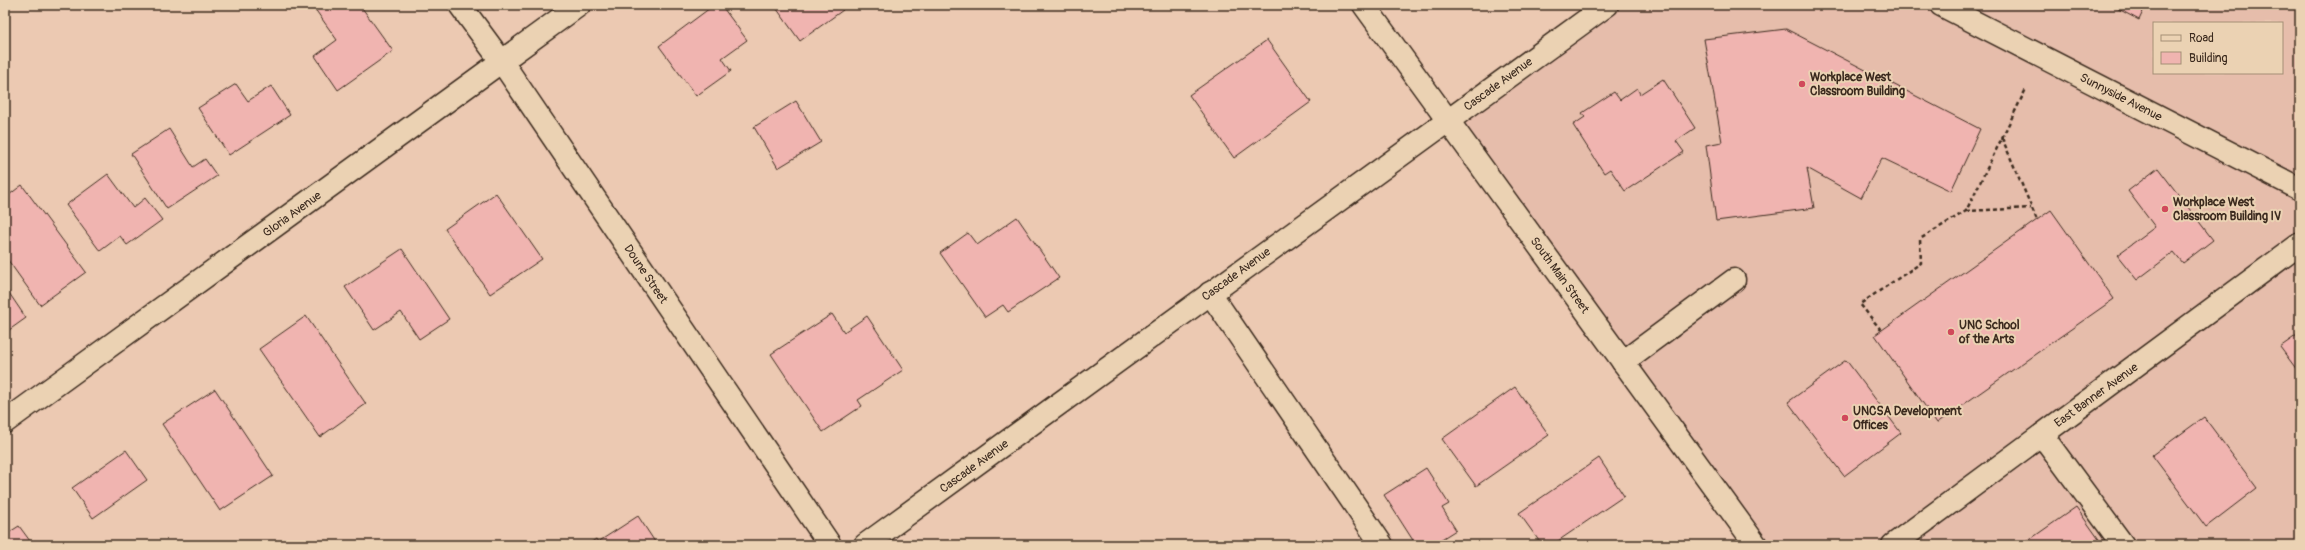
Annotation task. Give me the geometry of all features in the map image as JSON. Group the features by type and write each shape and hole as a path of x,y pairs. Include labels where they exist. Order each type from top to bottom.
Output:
{"street":[{"name":"Doune Street","path":"460,5 502,62 830,545"},
{"name":"Gloria Avenue","path":"5,422 579,5"},
{"name":"South Main Street","path":"1364,5 1756,545"},
{"name":"Cascade Avenue","path":"866,545 1448,119 1607,5"},
{"name":"Sunnyside Avenue","path":"1941,5 2300,189"},
{"name":"East Banner Avenue","path":"1893,545 2300,244"},
{"path":"1623,362 1734,280"},
{"path":"1210,293 1382,545"},
{"path":"2042,435 2123,545"}],"path":[{"path":"1966,211 2026,89"},
{"path":"2002,138 2037,220"},
{"path":"1881,330 1860,304 1921,263 1920,239 1966,211 2032,208"}],"shaded area":[{"name":"UNC School of the Arts","path":"1607,5 2300,5 2300,545 1754,545 1448,119"}],"building":[{"path":"312,5 360,5 393,51 338,90 315,56 337,40"},
{"path":"714,5 721,5 747,40 722,58 731,71 696,96 659,46"},
{"path":"774,5 839,5 843,10 800,41"},
{"path":"2111,5 2146,5 2139,20"},
{"name":"Workplace West Classroom Building","path":"1786,29 1980,129 1951,191 1882,158 1861,198 1807,168 1814,208 1716,221 1706,145 1722,142 1704,39"},
{"path":"1267,40 1311,102 1234,158 1189,95"},
{"path":"1663,79 1695,128 1676,141 1684,152 1625,191 1610,169 1604,173 1573,125 1585,117 1582,113 1614,92 1620,100 1637,88 1640,94"},
{"path":"236,84 248,101 271,86 290,115 229,155 198,108"},
{"path":"796,101 821,142 778,168 754,127"},
{"path":"169,129 193,167 205,159 217,176 167,209 131,154"},
{"name":"Workplace West Classroom Building IV","path":"2158,168 2213,240 2183,263 2174,252 2137,280 2117,255 2155,227 2128,191"},
{"path":"108,174 133,208 145,198 162,220 127,245 120,236 100,251 66,205"},
{"path":"22,185 86,272 40,305 5,256 5,198"},
{"path":"496,193 542,259 490,294 445,229"},
{"path":"2051,210 2114,299 1937,423 1875,335"},
{"path":"1017,217 1059,278 1008,312 1003,305 985,317 940,253 968,233 977,245"},
{"path":"402,249 449,319 419,339 401,312 374,330 345,287"},
{"path":"5,287 26,318 5,333"},
{"path":"832,314 844,332 867,316 903,370 858,400 862,406 823,432 771,354"},
{"path":"306,316 366,404 320,437 259,349"},
{"path":"2300,333 2300,374 2280,347"},
{"name":"UNCSA Development Offices","path":"1846,360 1901,433 1844,476 1788,402"},
{"path":"1515,387 1549,435 1476,486 1442,439"},
{"path":"215,389 273,476 220,511 162,424"},
{"path":"2204,417 2257,488 2206,527 2152,455"},
{"path":"126,450 147,480 93,518 72,488"},
{"path":"1599,458 1624,496 1552,545 1542,545 1519,513"},
{"path":"1426,468 1449,504 1442,508 1456,530 1432,545 1416,545 1384,495"},
{"path":"2076,507 2103,545 2022,545"},
{"path":"638,516 657,545 587,545 596,539 598,542"},
{"path":"19,526 33,545 5,545 5,535"}],"place":[{"name":"Workplace West Classroom Building","path":"1802,84"},
{"name":"Workplace West Classroom Building IV","path":"2165,209"},
{"name":"UNC School of the Arts","path":"1951,332"},
{"name":"UNCSA Development Offices","path":"1845,418"}]}
